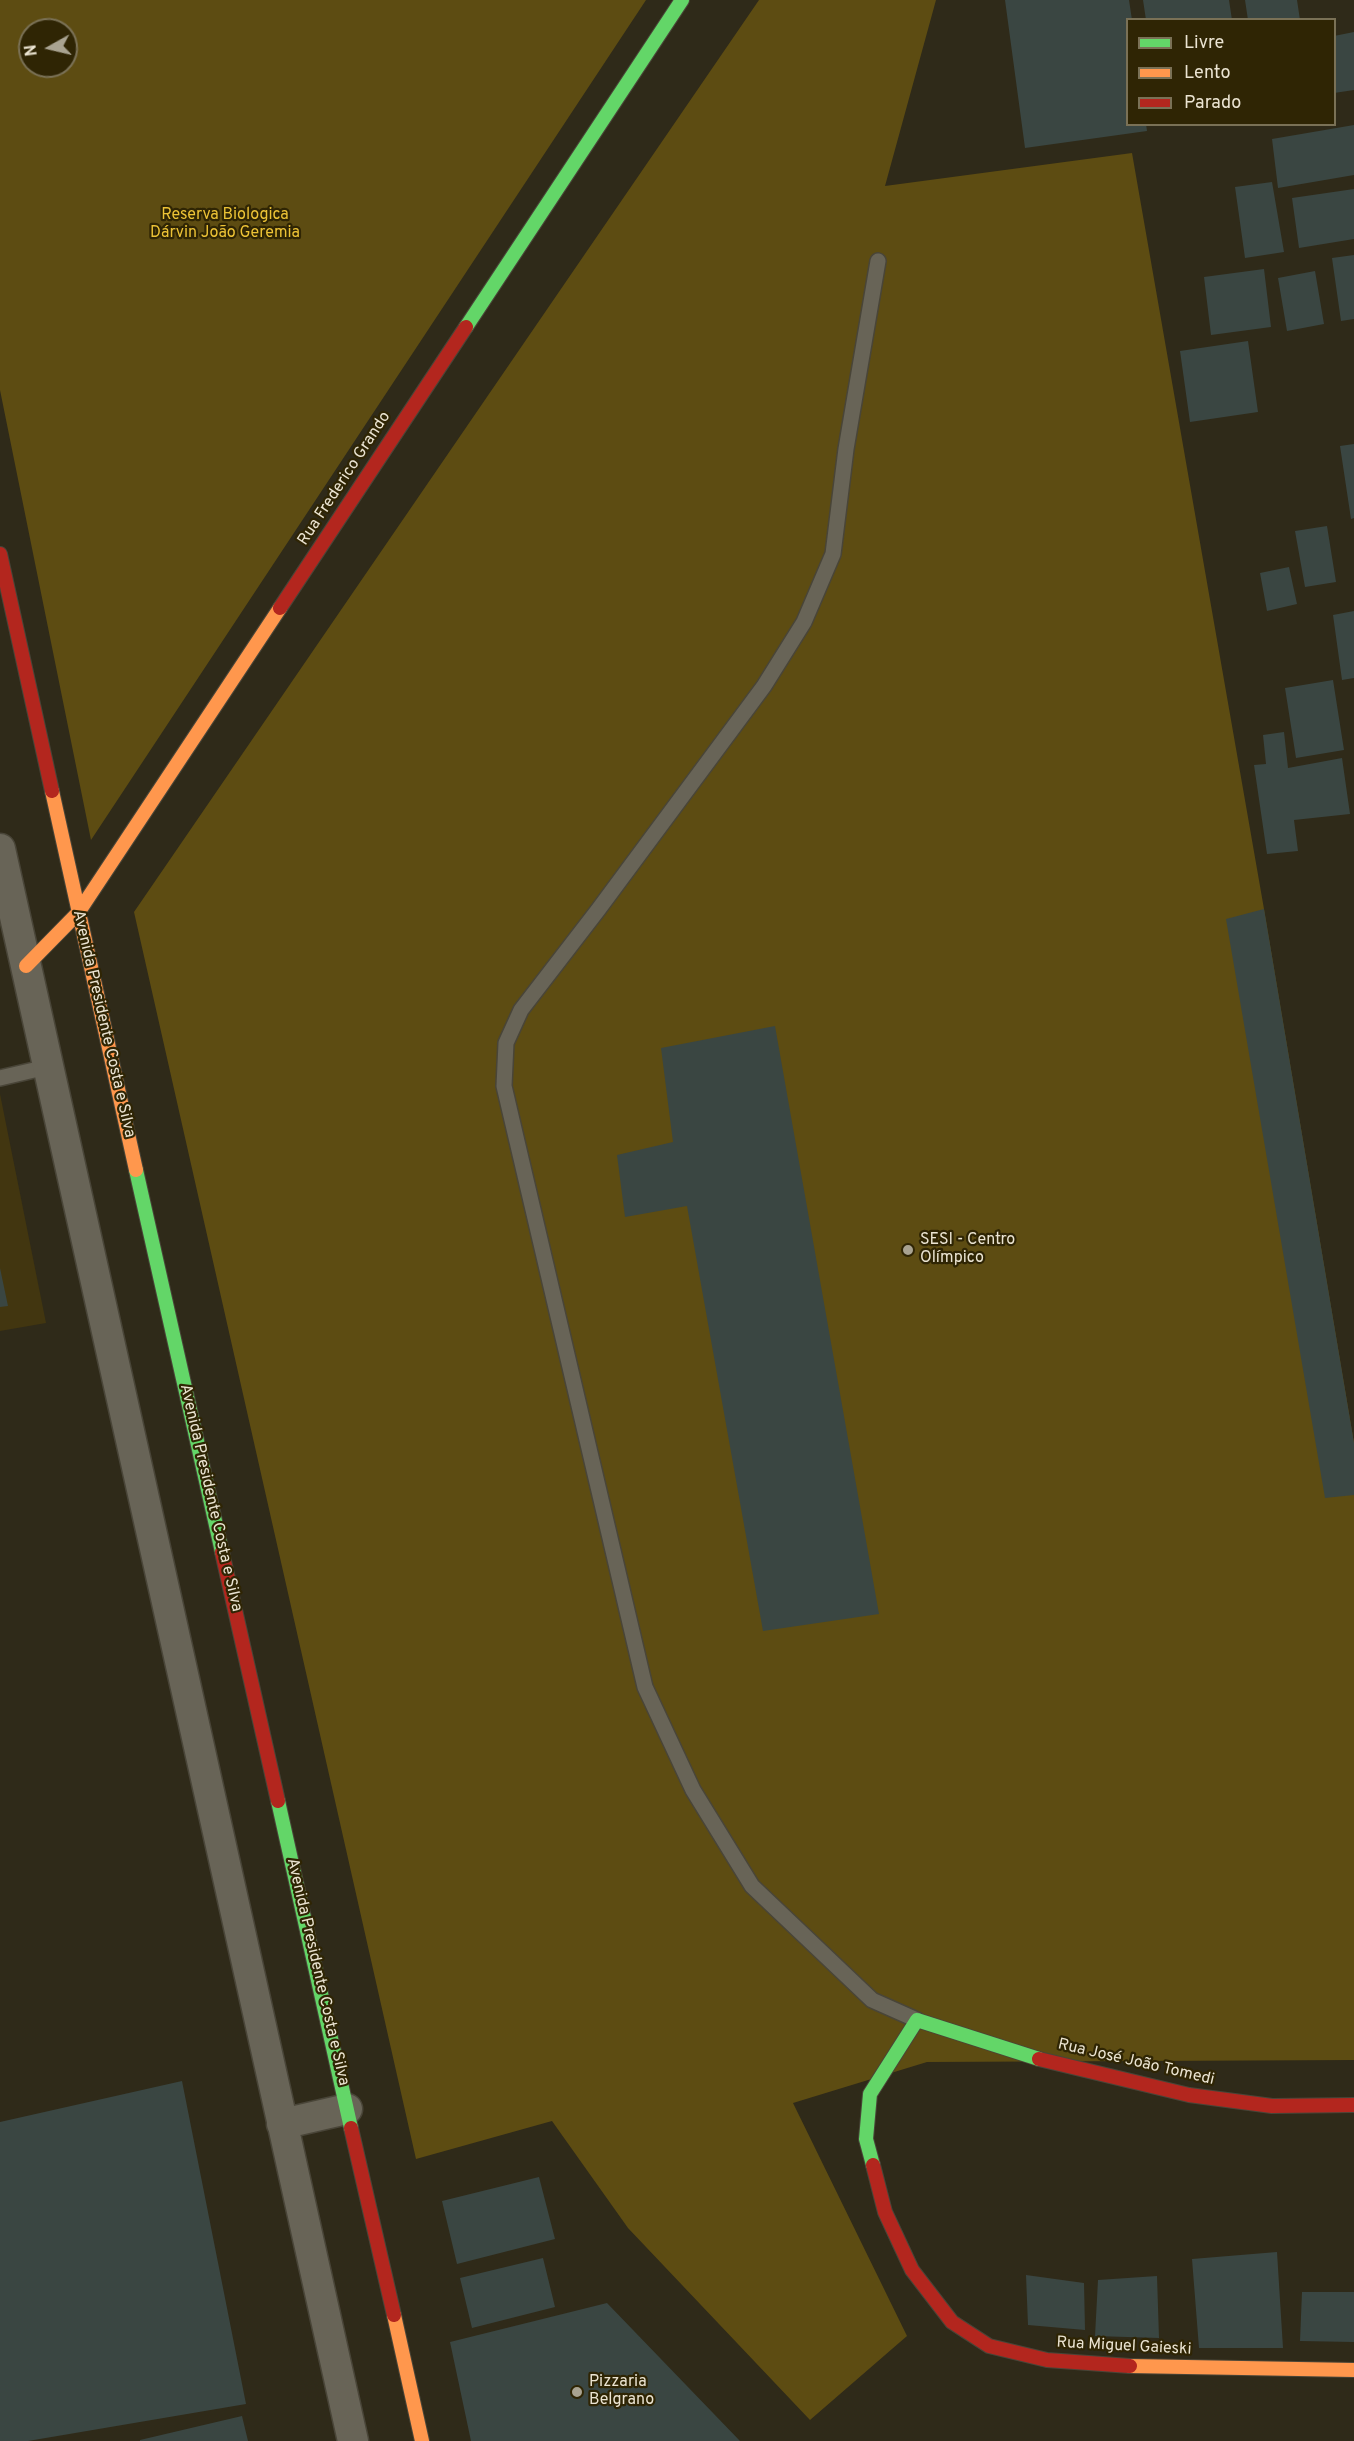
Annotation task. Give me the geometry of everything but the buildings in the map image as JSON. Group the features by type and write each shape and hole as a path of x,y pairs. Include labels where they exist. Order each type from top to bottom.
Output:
{"street":[{"name":"Rua Frederico Grando","path":"26,966 78,913 682,0"},
{"name":"Avenida Presidente Costa e Silva","path":"0,554 78,913 422,2441"},
{"path":"0,849 353,2441"},
{"name":"Rua José João Tomedi","path":"917,2020 1020,2054 1190,2095 1272,2106 1354,2106"},
{"name":"Rua Miguel Gaieski","path":"917,2020 870,2094 866,2139 885,2212 912,2270 952,2322 989,2346 1047,2360 1107,2366 1354,2370"},
{"path":"282,2124 347,2109"}],"lane":[{"path":"878,261 846,449 832,554 804,622 764,686 521,1010 506,1043 504,1086 645,1687 693,1790 752,1886 872,2000 917,2020"},
{"path":"0,1078 48,1067"}],"shaded area":[{"path":"0,1094 46,1323 0,1331"}],"green space":[{"name":"Reserva Biologica Dárvin João Geremia","path":"0,0 646,0 91,840 0,390"},
{"name":"SESI - Centro Olímpico","path":"759,0 936,0 885,186 1132,153 1264,909 1354,1443 1354,2060 927,2062 793,2103 907,2336 810,2420 628,2228 552,2121 416,2159 134,912"}],"traffic: fast":[{"path":"466,327 682,0"},
{"path":"136,1170 222,1552"},
{"path":"278,1801 351,2128"},
{"path":"873,2165 866,2139 870,2094 917,2020 1039,2059"}],"traffic: slow":[{"path":"26,966 78,913 280,608"},
{"path":"52,791 136,1170"},
{"path":"394,2315 422,2441"},
{"path":"1130,2366 1354,2370"}],"traffic: jam":[{"path":"280,608 466,327"},
{"path":"0,554 52,791"},
{"path":"222,1552 278,1801"},
{"path":"1039,2059 1189,2095 1272,2106 1354,2105"},
{"path":"351,2128 394,2315"},
{"path":"873,2165 885,2212 912,2270 952,2322 989,2346 1047,2360 1130,2366"}],"place":[{"name":"SESI - Centro Olímpico","path":"908,1250"},
{"name":"Pizzaria Belgrano","path":"577,2392"}]}
